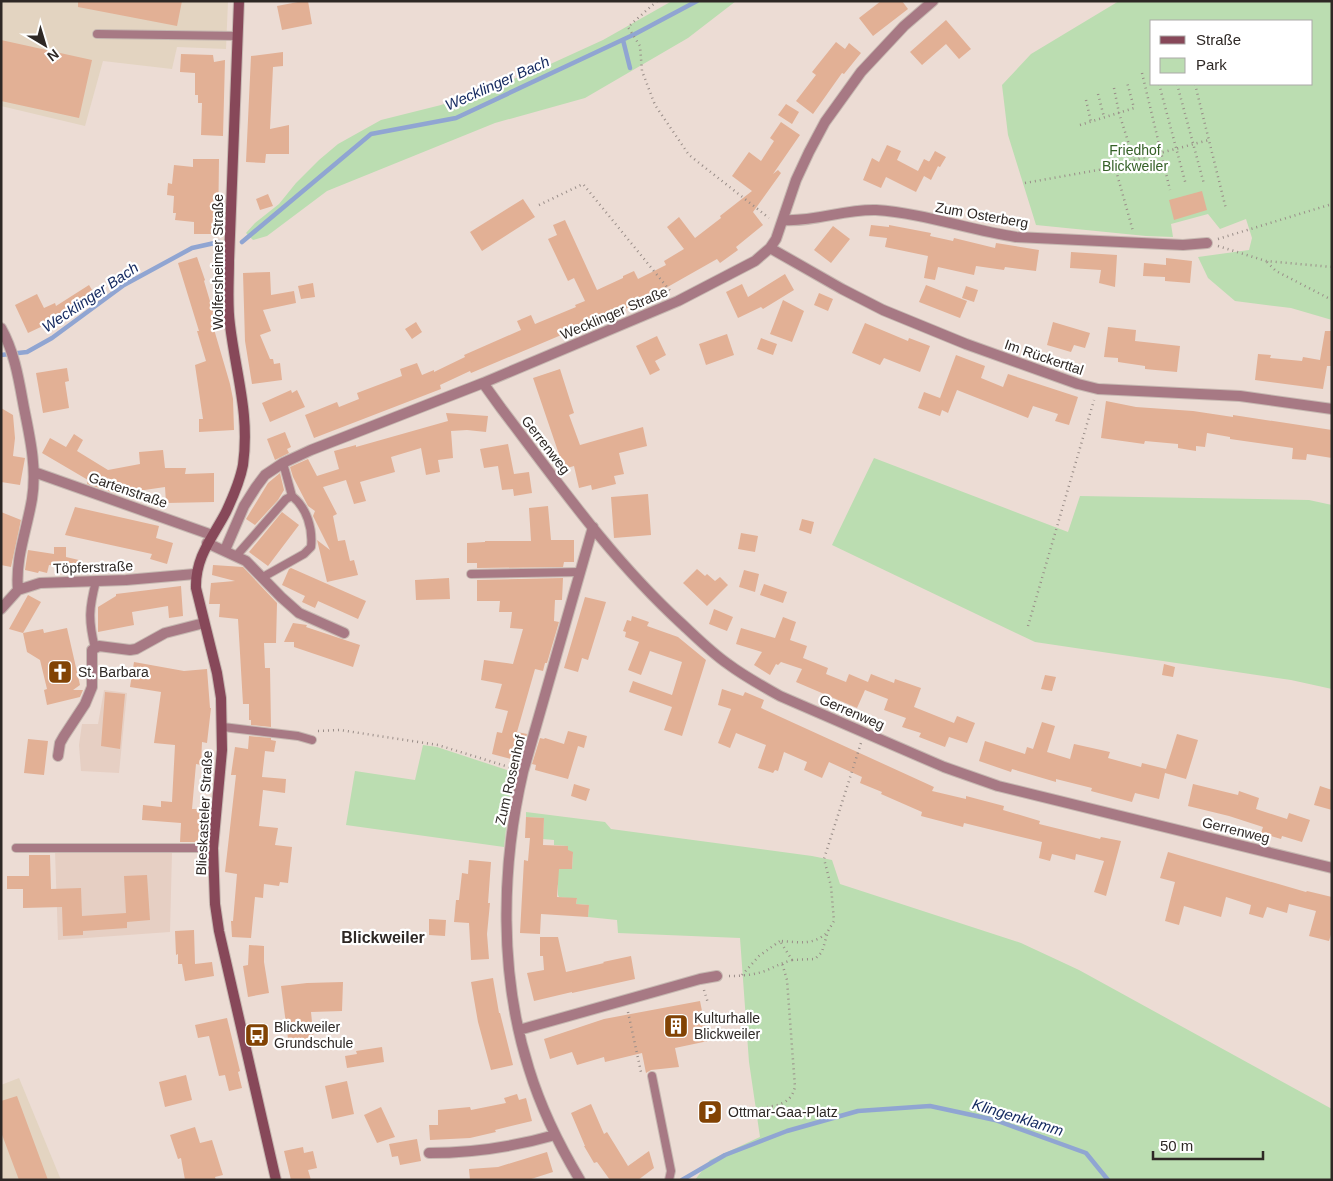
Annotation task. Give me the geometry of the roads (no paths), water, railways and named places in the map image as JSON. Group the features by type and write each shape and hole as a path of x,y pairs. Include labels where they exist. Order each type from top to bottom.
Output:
{"street":[{"name":"Wolfersheimer Straße","path":"210,539 226,512 236,489 245,447 246,420 244,399 232,344 229,307 229,261 239,1"},
{"name":"Wecklinger Straße","path":"225,550 244,506 256,487 266,475 283,463 484,383 678,301 755,261 770,248 776,238 796,180 808,152 825,122 861,72 904,26 932,1"},
{"name":"Zum Osterberg","path":"782,223 848,212 874,210 899,212 993,234 1016,237 1183,245 1208,242"},
{"name":"Im Rückerttal","path":"770,248 842,290 883,310 966,344 1078,384 1098,389 1240,396 1332,409"},
{"path":"1,328 17,368 32,446 34,472 32,498 18,568 18,590 1,609"},
{"name":"Gerrenweg","path":"484,383 501,408 626,569 654,598 727,664 780,696 944,768 998,786 1332,868"},
{"name":"Gartenstraße","path":"34,472 210,539 253,567 299,613 312,621 344,633"},
{"name":"Zum Rosenhof","path":"580,1180 555,1135 529,1068 519,1030 509,966 508,878 515,808 523,772 592,527"},
{"name":"Blieskasteler Straße","path":"210,539 199,560 195,574 196,588 204,623 218,673 223,727 214,848 215,904 219,931 276,1180"},
{"name":"Töpferstraße","path":"18,590 40,583 195,574"},
{"path":"58,756 60,743 85,704 92,687 92,650 99,646 136,649 165,632 204,623"},
{"path":"519,1030 717,976"},
{"path":"429,1153 460,1153 495,1149 555,1135"}],"lane":[{"path":"97,34 238,36"},
{"path":"263,578 304,554 311,547 312,534 304,512 297,500 292,496 283,463"},
{"path":"237,555 281,504 292,496"},
{"path":"471,574 580,572"},
{"path":"95,648 90,627 90,606 96,581"},
{"path":"223,727 298,736 312,740"},
{"path":"16,848 214,848"},
{"path":"652,1076 671,1171 668,1180"}],"waterway":[{"name":"Wecklinger Bach","path":"242,242 371,134 456,118 635,34 697,1"},
{"path":"623,40 630,68"},
{"name":"Wecklinger Bach","path":"1,355 27,352 52,338 124,285 192,248 219,242"},
{"name":"Klingenklamm","path":"682,1180 725,1155 787,1131 858,1111 930,1106 995,1120 1086,1153 1108,1180"}],"place":[{"name":"St. Barbara","path":"60,672"},
{"name":"Kulturhalle Blickweiler","path":"676,1026"},
{"name":"Blickweiler Grundschule","path":"257,1035"},
{"name":"Ottmar-Gaa-Platz","path":"710,1112"}],"district":[{"name":"Blickweiler","path":"383,937"}],"park label":[{"name":"Friedhof Blickweiler","path":"1135,158"}]}
